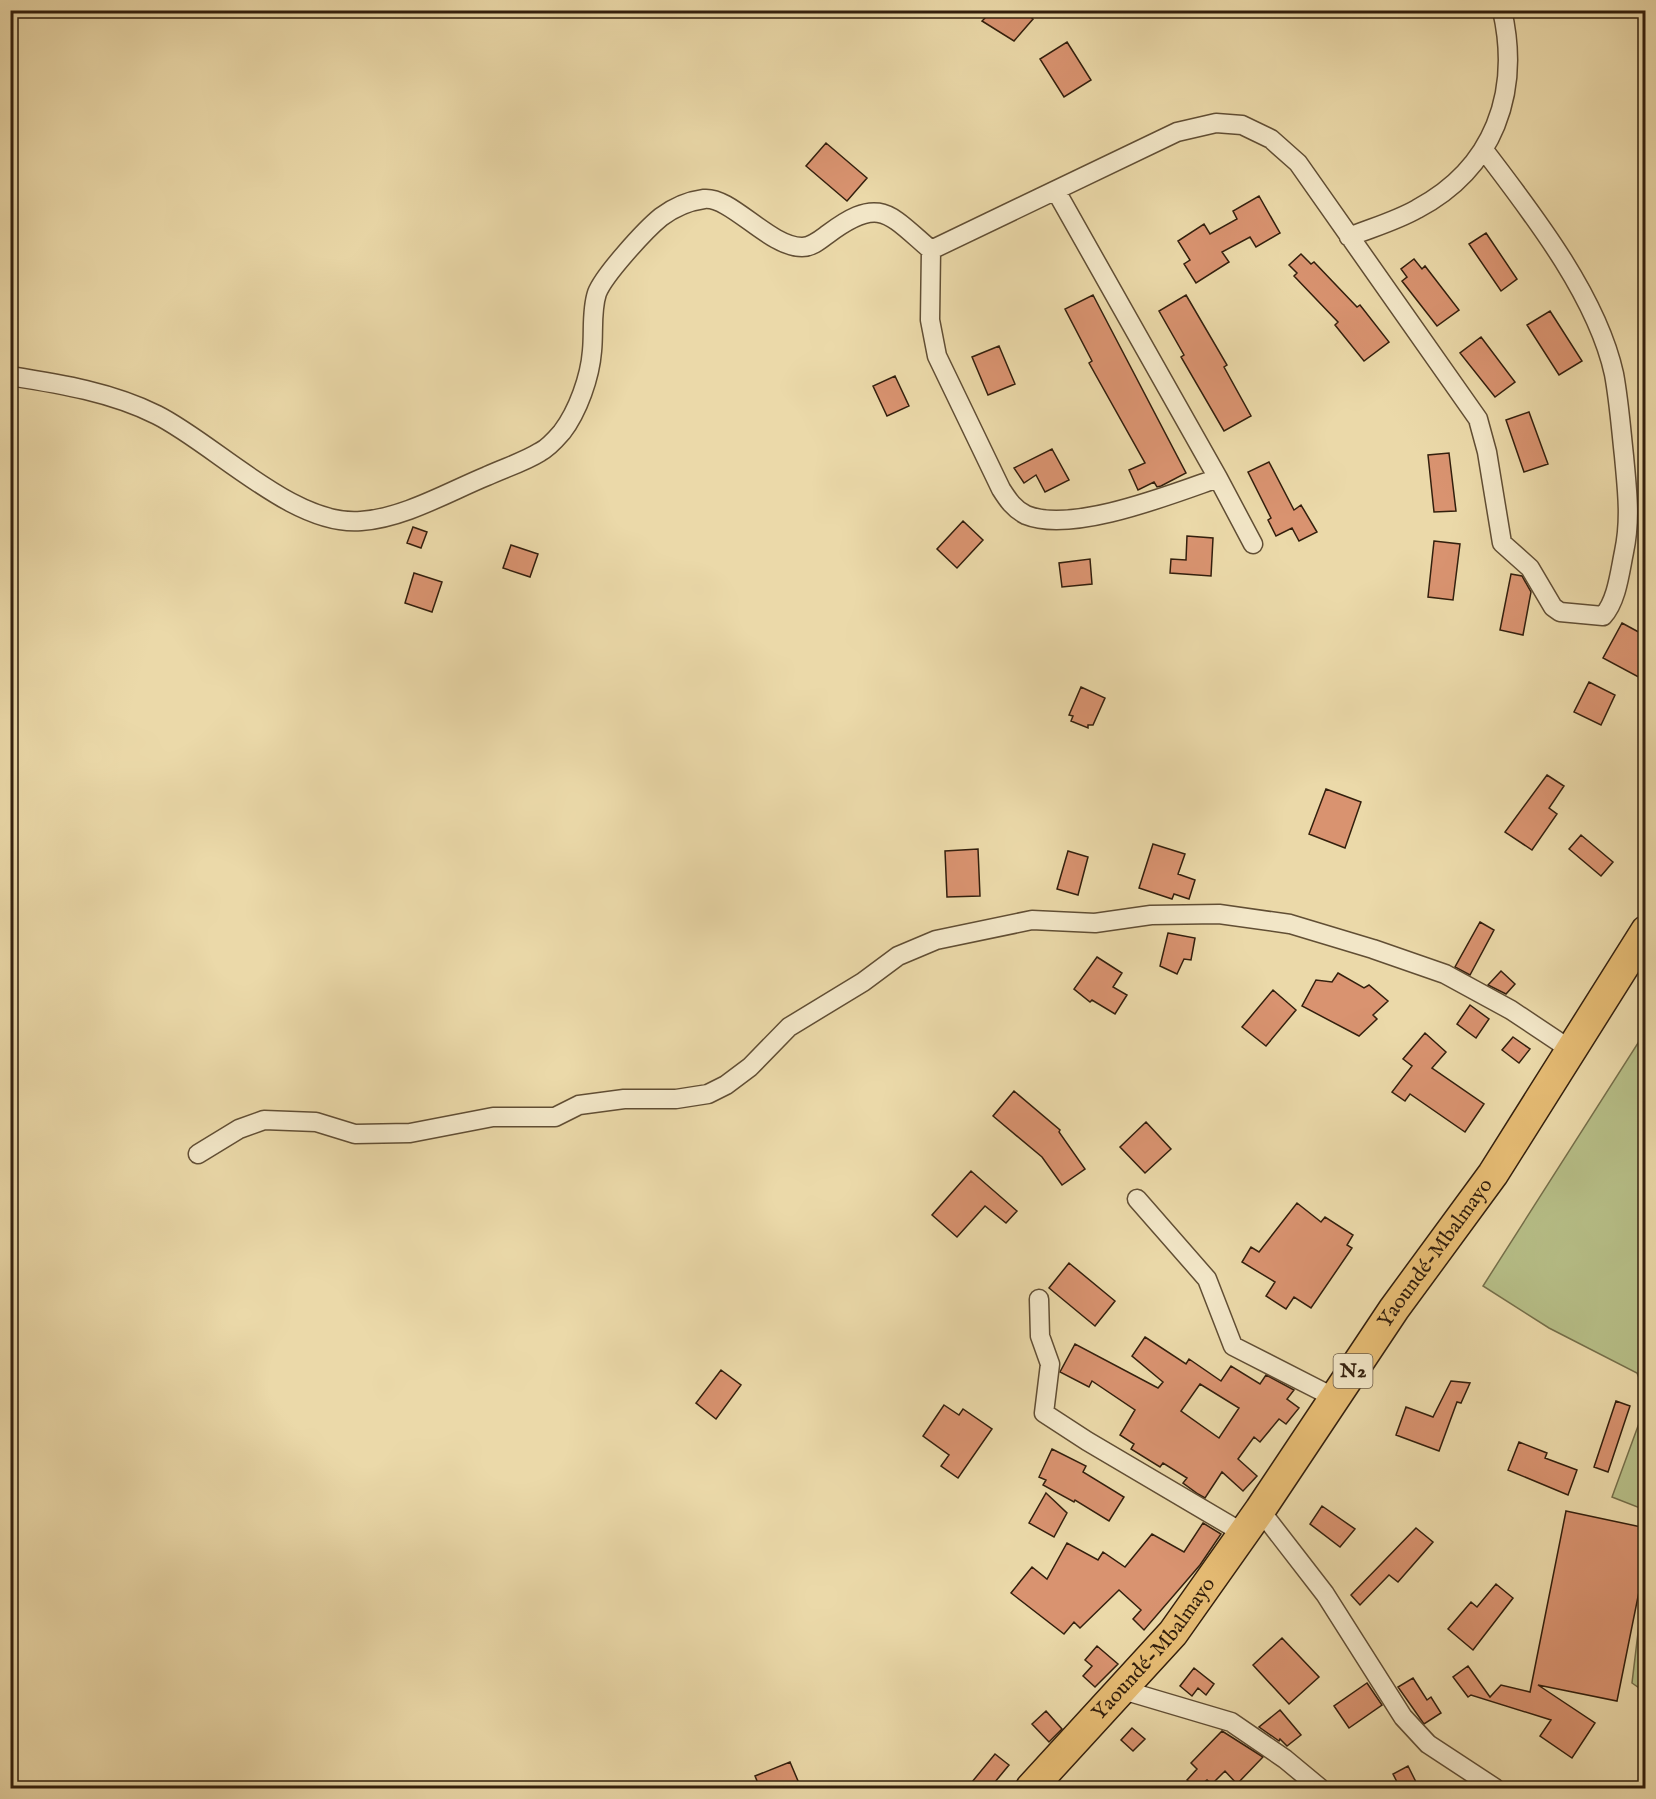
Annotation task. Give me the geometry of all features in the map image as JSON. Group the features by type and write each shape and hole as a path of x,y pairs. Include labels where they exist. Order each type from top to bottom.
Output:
{"highway":[{"name":"Yaoundé-Mbalmayo","path":"1031,1788 1173,1633 1251,1522 1394,1309 1493,1174 1646,931"}],"street":[{"path":"1349,237 1425,204 1461,175 1484,150 1497,128 1505,89 1507,49 1502,10"},
{"path":"931,250 1177,132 1216,123 1242,125 1256,130 1285,149 1298,163 1478,419 1487,452 1502,543 1530,568 1553,608 1560,612 1602,616 1607,611 1617,584 1628,534 1629,510 1613,373 1597,326 1568,268 1522,200 1484,150"},
{"path":"1056,191 1253,544"},
{"path":"10,376 91,390 157,415 273,492 307,510 341,521 365,521 416,506 534,455 542,451 561,433 573,414 586,379 592,354 594,307 604,279 660,218 677,207 707,199 720,202 777,238 803,247 816,243 863,213 883,213 892,216 931,250 930,320 937,356 1001,489 1013,507 1028,515 1054,521 1095,516 1164,497 1218,478"},
{"path":"198,1154 239,1129 264,1120 316,1122 355,1134 410,1133 493,1118 555,1117 579,1105 590,1103 708,1094 726,1085 750,1067 789,1027 863,982 898,956 936,940 1032,920 1095,923 1151,915 1219,914 1290,924 1445,974 1511,1010 1571,1050"},
{"path":"1137,1199 1207,1279 1233,1346 1335,1398"},
{"path":"1039,1299 1040,1336 1050,1364 1044,1413 1087,1442 1251,1522 1325,1594 1403,1717 1428,1744 1495,1788"},
{"path":"1123,1690 1231,1722 1320,1788"}],"green space":[{"path":"1645,1032 1645,1392 1637,1373 1549,1328 1483,1286"},
{"path":"1645,1407 1645,1510 1612,1497"},
{"path":"1645,1574 1645,1692 1632,1683"}],"building":[{"path":"993,10 1022,10 1033,19 1014,41 982,21"},
{"path":"1067,42 1091,80 1064,97 1040,59"},
{"path":"826,143 867,178 847,201 806,166"},
{"path":"1259,196 1280,233 1256,247 1250,237 1222,252 1229,262 1196,283 1184,264 1190,260 1178,241 1204,224 1210,234 1237,219 1233,211"},
{"path":"1486,233 1517,279 1501,291 1469,244"},
{"path":"1301,254 1311,264 1314,262 1357,307 1360,305 1389,342 1364,361 1335,325 1338,322 1294,276 1297,273 1289,265"},
{"path":"1414,259 1422,269 1425,266 1459,310 1437,326 1402,281 1407,277 1401,269"},
{"path":"1093,295 1186,473 1161,486 1157,487 1154,482 1138,490 1129,470 1145,463 1089,363 1092,361 1065,309"},
{"path":"1186,295 1227,365 1224,367 1251,416 1224,431 1181,357 1184,355 1159,311"},
{"path":"1550,311 1582,361 1559,375 1527,325"},
{"path":"1481,337 1515,382 1495,397 1460,353"},
{"path":"999,346 1015,384 988,395 972,357"},
{"path":"895,376 909,406 887,416 873,386"},
{"path":"1529,412 1548,464 1524,472 1506,420"},
{"path":"1052,449 1069,480 1045,492 1036,475 1024,483 1014,468"},
{"path":"1449,453 1456,511 1434,512 1428,455"},
{"path":"1269,462 1294,510 1301,505 1317,532 1299,541 1292,528 1276,536 1268,520 1271,518 1248,472"},
{"path":"963,521 983,540 957,568 937,549"},
{"path":"413,527 427,532 421,548 407,543"},
{"path":"1187,536 1213,538 1211,576 1170,573 1171,559 1186,560"},
{"path":"1434,541 1460,544 1453,600 1428,597"},
{"path":"511,545 538,554 530,577 503,568"},
{"path":"1090,559 1092,584 1062,587 1059,563"},
{"path":"414,573 442,582 432,612 405,603"},
{"path":"1511,574 1522,576 1531,592 1523,635 1500,630"},
{"path":"1622,623 1646,636 1646,681 1603,658"},
{"path":"1589,682 1615,695 1601,725 1574,712"},
{"path":"1081,687 1105,698 1093,725 1088,725 1088,728 1071,721 1073,716 1069,715"},
{"path":"1547,775 1564,786 1549,808 1557,814 1532,850 1505,832"},
{"path":"1326,789 1361,802 1345,848 1309,834"},
{"path":"1581,835 1613,862 1601,876 1569,849"},
{"path":"1153,844 1185,854 1178,874 1195,880 1189,899 1174,894 1172,899 1139,888"},
{"path":"978,849 980,896 947,897 945,851"},
{"path":"1068,851 1088,857 1078,895 1057,889"},
{"path":"1480,922 1494,930 1470,975 1455,967"},
{"path":"1168,933 1195,938 1191,960 1184,959 1177,974 1160,966"},
{"path":"1097,957 1122,973 1113,987 1127,995 1115,1014 1092,1000 1090,1002 1074,989"},
{"path":"1501,971 1515,984 1506,994 1488,985"},
{"path":"1338,973 1364,988 1369,985 1388,1001 1373,1015 1377,1019 1359,1036 1302,1006 1316,980 1332,982"},
{"path":"1273,990 1296,1010 1266,1046 1242,1027"},
{"path":"1470,1005 1489,1019 1476,1038 1457,1024"},
{"path":"1425,1033 1446,1052 1432,1068 1484,1104 1465,1132 1410,1094 1405,1101 1392,1092 1412,1066 1403,1059"},
{"path":"1513,1037 1530,1049 1519,1063 1502,1050"},
{"path":"1014,1091 1060,1130 1059,1132 1085,1169 1062,1185 1042,1157 993,1116"},
{"path":"1146,1122 1171,1149 1145,1173 1120,1147"},
{"path":"971,1171 1017,1211 1006,1223 985,1206 957,1237 932,1215"},
{"path":"1297,1203 1321,1222 1325,1217 1353,1235 1347,1245 1352,1248 1311,1308 1294,1297 1286,1309 1266,1296 1275,1282 1242,1262 1251,1247 1259,1252"},
{"path":"1069,1263 1115,1301 1095,1326 1049,1288"},
{"path":"1145,1337 1186,1364 1189,1359 1221,1381 1231,1366 1260,1384 1266,1375 1294,1390 1287,1399 1299,1408 1286,1424 1279,1419 1260,1442 1254,1437 1238,1459 1257,1476 1243,1491 1222,1472 1205,1498 1183,1483 1187,1478 1163,1463 1160,1467 1131,1449 1134,1444 1120,1435 1135,1410 1092,1381 1089,1387 1060,1372 1075,1344 1158,1388 1163,1382 1132,1356","holes":["1200,1384 1239,1408 1219,1438 1181,1411"]},
{"path":"721,1370 741,1385 716,1419 696,1403"},
{"path":"1451,1381 1470,1383 1461,1403 1457,1402 1439,1451 1396,1435 1406,1407 1433,1417"},
{"path":"1616,1401 1630,1406 1608,1472 1594,1467"},
{"path":"944,1405 959,1415 963,1409 992,1429 958,1478 941,1466 949,1455 923,1436"},
{"path":"1519,1442 1547,1453 1545,1458 1577,1470 1568,1495 1508,1470"},
{"path":"1052,1449 1086,1466 1083,1472 1124,1497 1109,1521 1075,1500 1074,1502 1043,1485 1046,1480 1039,1477"},
{"path":"1046,1493 1067,1513 1054,1537 1029,1523"},
{"path":"1322,1506 1355,1529 1340,1547 1310,1524"},
{"path":"1566,1511 1646,1528 1646,1557 1617,1701 1538,1685 1595,1723 1572,1758 1540,1736 1551,1720 1471,1695 1468,1697 1453,1677 1468,1666 1490,1697 1501,1685 1530,1692"},
{"path":"1203,1523 1221,1534 1200,1565 1144,1630 1133,1619 1141,1610 1119,1590 1080,1628 1074,1622 1064,1634 1011,1593 1032,1567 1047,1579 1067,1543 1098,1560 1103,1552 1125,1567 1152,1534 1184,1552"},
{"path":"1416,1528 1433,1542 1398,1582 1389,1575 1360,1605 1351,1595"},
{"path":"1496,1584 1513,1598 1473,1650 1448,1629 1471,1602 1477,1607"},
{"path":"1282,1638 1319,1677 1289,1704 1253,1665"},
{"path":"1097,1646 1118,1664 1095,1687 1083,1676 1092,1666 1085,1660"},
{"path":"1194,1668 1214,1684 1206,1695 1198,1688 1192,1696 1180,1686"},
{"path":"1413,1678 1427,1700 1431,1697 1441,1713 1424,1724 1398,1687"},
{"path":"1367,1683 1382,1705 1349,1728 1334,1706"},
{"path":"1280,1710 1301,1735 1287,1746 1280,1739 1279,1741 1259,1727"},
{"path":"1046,1711 1062,1729 1049,1742 1032,1724"},
{"path":"1132,1728 1145,1739 1133,1751 1121,1740"},
{"path":"1222,1731 1263,1757 1237,1784 1225,1771 1212,1784 1207,1780 1196,1788 1187,1780 1197,1769 1191,1763"},
{"path":"995,1754 1009,1765 990,1788 967,1788"},
{"path":"790,1762 801,1788 760,1788 755,1776"},
{"path":"1408,1766 1419,1788 1400,1788 1393,1774"}]}
